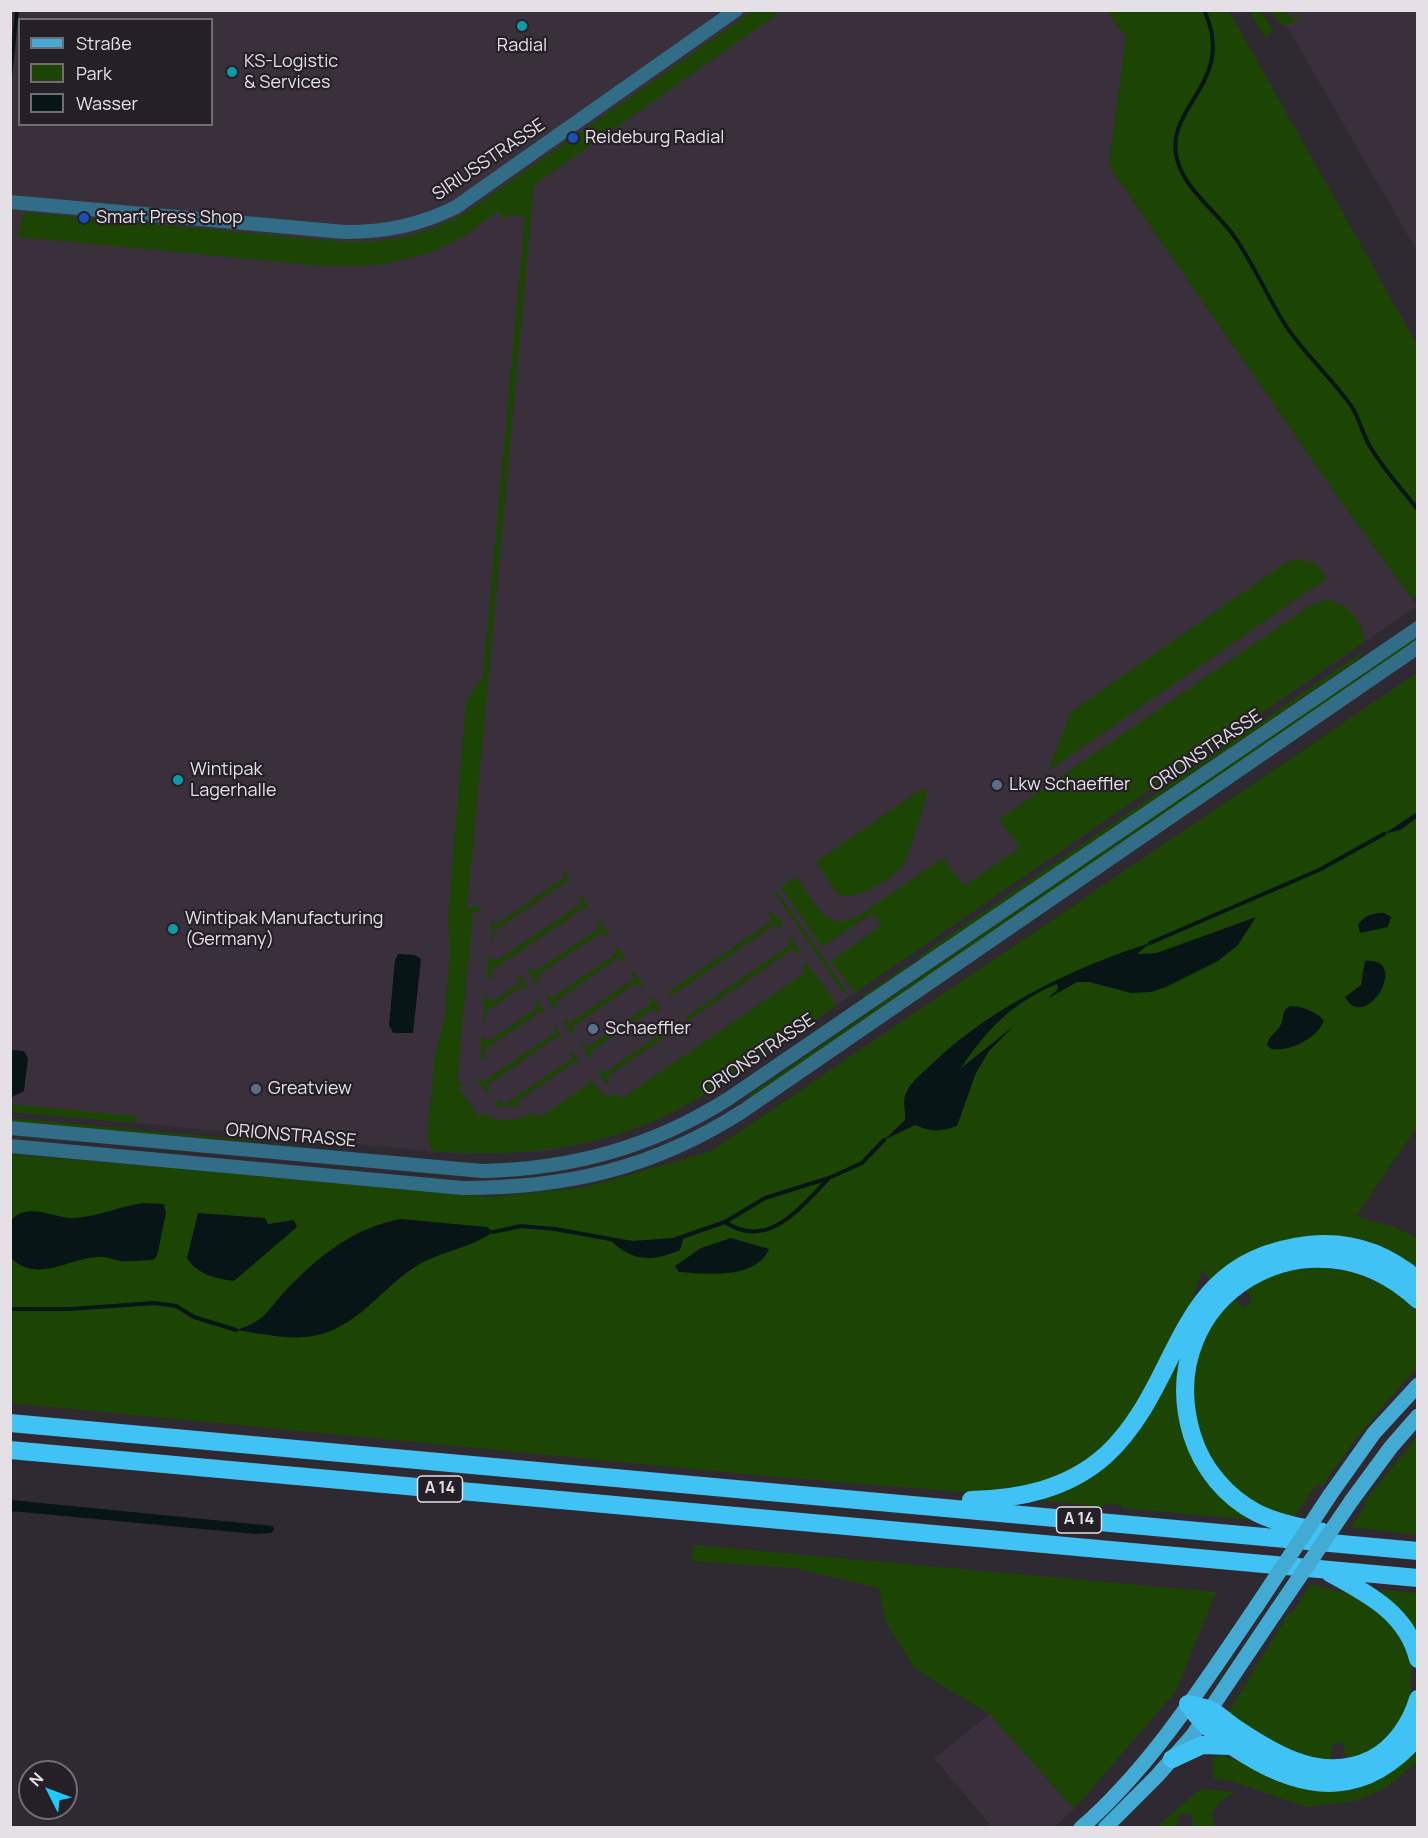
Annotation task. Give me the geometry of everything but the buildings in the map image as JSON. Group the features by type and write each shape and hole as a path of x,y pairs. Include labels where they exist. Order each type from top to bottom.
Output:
{"highway":[{"path":"887,1503 1004,1500 1060,1485 1082,1474 1128,1432 1193,1314 1209,1291 1237,1270 1273,1252 1322,1243 1346,1244 1372,1252 1400,1266 1418,1280"},
{"path":"1392,1549 1270,1519 1232,1496 1202,1460 1195,1443 1185,1400 1186,1382 1189,1360 1206,1320 1239,1284 1269,1267 1309,1258 1343,1260 1380,1273 1418,1300"},
{"name":"A 14","path":"10,1423 1418,1551"},
{"name":"A 14","path":"10,1450 1418,1578"},
{"path":"1323,1569 1388,1608 1409,1636 1418,1659"},
{"path":"1188,1704 1206,1717 1280,1755 1311,1767 1330,1770 1350,1768 1385,1751 1408,1724 1418,1699"},
{"path":"1206,1717 1232,1747"},
{"path":"1172,1760 1202,1745 1216,1744 1232,1747 1294,1779 1326,1784 1352,1781 1380,1770 1394,1761 1418,1736"}],"main road":[{"path":"1081,1827 1134,1775 1188,1704 1374,1433 1418,1385"},
{"path":"1105,1827 1172,1760 1206,1717 1352,1500 1391,1447 1418,1416"}],"street":[{"name":"SIRIUSSTRASSE","path":"10,202 345,232 385,231 405,227 456,207 736,10"},
{"name":"ORIONSTRASSE","path":"10,1128 482,1171 559,1166 609,1154 655,1139 728,1099 1418,628"},
{"name":"ORIONSTRASSE","path":"10,1146 463,1188 527,1187 586,1178 618,1170 703,1135 743,1111 1418,647"}],"shaded area":[{"path":"10,11 1107,11 1126,37 1109,166 1340,500 1417,606 729,1079 685,1106 608,1138 545,1151 461,1154 11,1111"},
{"path":"1278,11 1417,11 1417,251"},
{"path":"990,1714 1074,1809 1055,1827 992,1827 934,1758"}],"green space":[{"path":"753,11 782,11 534,185 467,910 477,905 482,913 473,912 457,1082 465,1083 459,1088 479,1117 486,1113 496,1119 510,1120 535,1112 539,1118 590,1083 587,1076 602,1093 609,1097 616,1093 621,1099 805,973 802,967 807,963 837,1005 705,1095 655,1120 624,1132 593,1141 529,1151 465,1153 432,1151 427,1137 435,1056 445,1016 450,952 448,916 466,702 483,676 525,216 509,215 504,219 498,211 463,237 429,253 386,264 323,266 18,237 24,212 346,242 380,241 413,235 443,224 474,207"},
{"path":"1107,11 1229,11 1417,345 1418,595 1412,599 1340,500 1109,166 1126,37"},
{"path":"1249,11 1261,11 1273,30 1266,39"},
{"path":"1270,11 1286,11 1292,19 1305,11 1294,22 1285,26 1279,23"},
{"path":"1296,559 1315,563 1327,578 1048,771 1071,712 1287,562"},
{"path":"1324,600 1339,603 1352,613 1361,626 1364,642 855,993 831,961 881,926 872,913 822,947 781,887 796,877 822,914 840,923 857,917 943,858 964,886 1020,848 999,819 1311,605"},
{"path":"1417,635 1417,642 751,1098 749,1095"},
{"path":"1364,651 1356,661 921,960 918,957"},
{"path":"1417,673 1417,1127 1356,1216 1396,1228 1417,1238 1417,1276 1372,1250 1212,1282 1202,1269 1190,1307 1124,1425 1104,1449 1053,1482 987,1494 767,1476 11,1403 10,1154 493,1197 587,1187 711,1151"},
{"path":"923,788 927,794 902,866 891,877 864,892 839,896 816,862"},
{"path":"564,870 573,886 567,881 492,933 495,940 491,940 491,919 496,925 565,877 561,871"},
{"path":"776,890 849,995 842,991 774,892"},
{"path":"578,896 583,897 590,911 585,907 491,971 494,977 487,979 488,958 491,956 495,962 582,903"},
{"path":"772,912 783,924 780,930 776,924 671,996 668,992 772,921 768,915"},
{"path":"599,921 608,933 606,938 602,932 537,976 541,982 537,983 528,971 529,967 535,972 599,928 596,922"},
{"path":"792,938 800,953 798,955 793,949 688,1021 686,1017 790,945 787,939"},
{"path":"613,947 617,947 625,959 624,963 619,957 555,1002 558,1008 553,1007 546,993 552,998 617,953"},
{"path":"908,965 910,968 866,998 861,997"},
{"path":"630,972 634,972 642,984 641,989 636,983 572,1027 576,1033 572,1034 563,1022 564,1018 569,1023 634,979"},
{"path":"521,975 529,990 523,986 484,1013 487,1019 484,1020 483,1017 485,998 487,996 492,1002 521,982 517,976"},
{"path":"648,997 652,997 660,1009 659,1014 654,1008 590,1052 594,1058 588,1057 581,1046 582,1043 587,1048 652,1003"},
{"path":"534,1001 539,1002 546,1016 541,1011 483,1051 487,1057 481,1060 481,1038 483,1036 488,1042 538,1007"},
{"path":"669,1022 677,1038 671,1033 606,1077 610,1084 606,1084 598,1068 604,1073 668,1029 665,1023"},
{"path":"552,1026 556,1027 563,1041 558,1036 486,1086 490,1092 486,1092 477,1080 478,1077 483,1082 556,1032"},
{"path":"569,1051 574,1053 581,1067 575,1062 518,1101 521,1107 496,1106 500,1099 504,1105 573,1058"},
{"path":"10,1104 135,1116 136,1123 11,1112"},
{"path":"10,1118 250,1140 255,1142 11,1122"},
{"path":"1325,1265 1376,1281 1408,1302 1417,1313 1417,1368 1367,1425 1322,1486 1317,1484 1294,1517 1272,1514 1220,1480 1194,1426 1194,1358 1215,1317 1234,1299 1244,1308 1252,1300 1246,1289 1282,1269"},
{"path":"1190,1330 1181,1414 1252,1520 1122,1508 1122,1505 1105,1503 1104,1507 1029,1499 1096,1468"},
{"path":"1417,1437 1417,1535 1351,1527 1366,1505 1364,1502"},
{"path":"694,1545 1216,1592 1176,1691 1074,1809 990,1714 915,1669 885,1620 879,1588 794,1568 691,1561"},
{"path":"1311,1584 1364,1598 1387,1613 1412,1660 1411,1692 1396,1729 1375,1749 1350,1759 1345,1754 1343,1742 1333,1744 1331,1760 1293,1755 1228,1713 1289,1613 1292,1614"},
{"path":"1382,1590 1417,1593 1417,1642 1380,1595"},
{"path":"1417,1740 1417,1762 1386,1788 1356,1801 1306,1807 1229,1780 1214,1779 1212,1758 1223,1755 1294,1785"},
{"path":"1200,1789 1236,1792 1220,1801 1212,1814 1214,1827 1192,1827 1192,1814 1179,1814 1177,1827 1157,1827"}],"water":[{"path":"1417,812 1417,818 1400,830 1384,834"},
{"path":"1384,913 1391,917 1388,927 1360,933 1358,925 1363,919 1372,914"},
{"path":"1256,917 1238,945 1218,961 1166,987 1151,992 1131,993 1089,982 1077,982 1047,999 1058,989 1057,984 1027,999 991,1029 961,1068 1014,1026 989,1051 976,1073 957,1126 936,1130 915,1125 884,1140 905,1120 905,1096 915,1080 957,1042 1008,1007 1064,977 1121,953 1150,943 1137,954 1157,953"},
{"path":"398,954 415,955 421,959 413,1033 393,1033 389,1025 395,960"},
{"path":"1365,961 1378,963 1385,970 1385,980 1373,1001 1364,1007 1354,1006 1345,997 1361,985"},
{"path":"1290,1006 1309,1010 1324,1021 1309,1039 1302,1043 1286,1048 1271,1049 1267,1045 1268,1041 1280,1027 1284,1012"},
{"path":"10,1050 24,1051 28,1058 24,1091 12,1097"},
{"path":"144,1203 164,1204 166,1213 157,1256 153,1260 125,1261 98,1257 53,1268 32,1269 11,1258 11,1220 24,1212 32,1211 78,1218"},
{"path":"198,1213 265,1218 268,1224 294,1220 297,1227 234,1281 201,1272 187,1258"},
{"path":"400,1219 487,1227 493,1232 475,1242 418,1265 397,1280 365,1309 333,1330 318,1335 288,1337 236,1330 260,1319 300,1276 339,1244 368,1229"},
{"path":"684,1236 680,1250 652,1258 627,1253 610,1240 647,1242"},
{"path":"731,1238 769,1249 763,1259 753,1266 730,1273 679,1272 675,1266 701,1248"},
{"path":"11,1500 273,1526 274,1530 271,1533 255,1534 11,1511"}],"waterway":[{"path":"10,78 17,10"},
{"path":"1204,10 1212,35 1212,57 1207,75 1180,124 1176,140 1177,159 1181,171 1194,191 1236,239 1286,326 1352,407 1376,456 1418,510"},
{"path":"1150,943 1319,870 1384,834"},
{"path":"493,1232 521,1226 555,1229 632,1243 673,1240 725,1222 765,1198 829,1178 862,1163 884,1140"},
{"path":"725,1222 741,1230 755,1231 769,1228 783,1222 829,1178"},
{"path":"10,1309 70,1309 155,1303 176,1306 194,1317 236,1330"}],"place":[{"name":"Radial","path":"522,26"},
{"name":"KS-Logistic & Services","path":"232,72"},
{"name":"Reideburg Radial","path":"573,138"},
{"name":"Smart Press Shop","path":"84,218"},
{"name":"Wintipak Lagerhalle","path":"178,780"},
{"name":"Lkw Schaeffler","path":"997,785"},
{"name":"Wintipak Manufacturing (Germany)","path":"173,929"},
{"name":"Schaeffler","path":"593,1029"},
{"name":"Greatview","path":"256,1089"}]}
